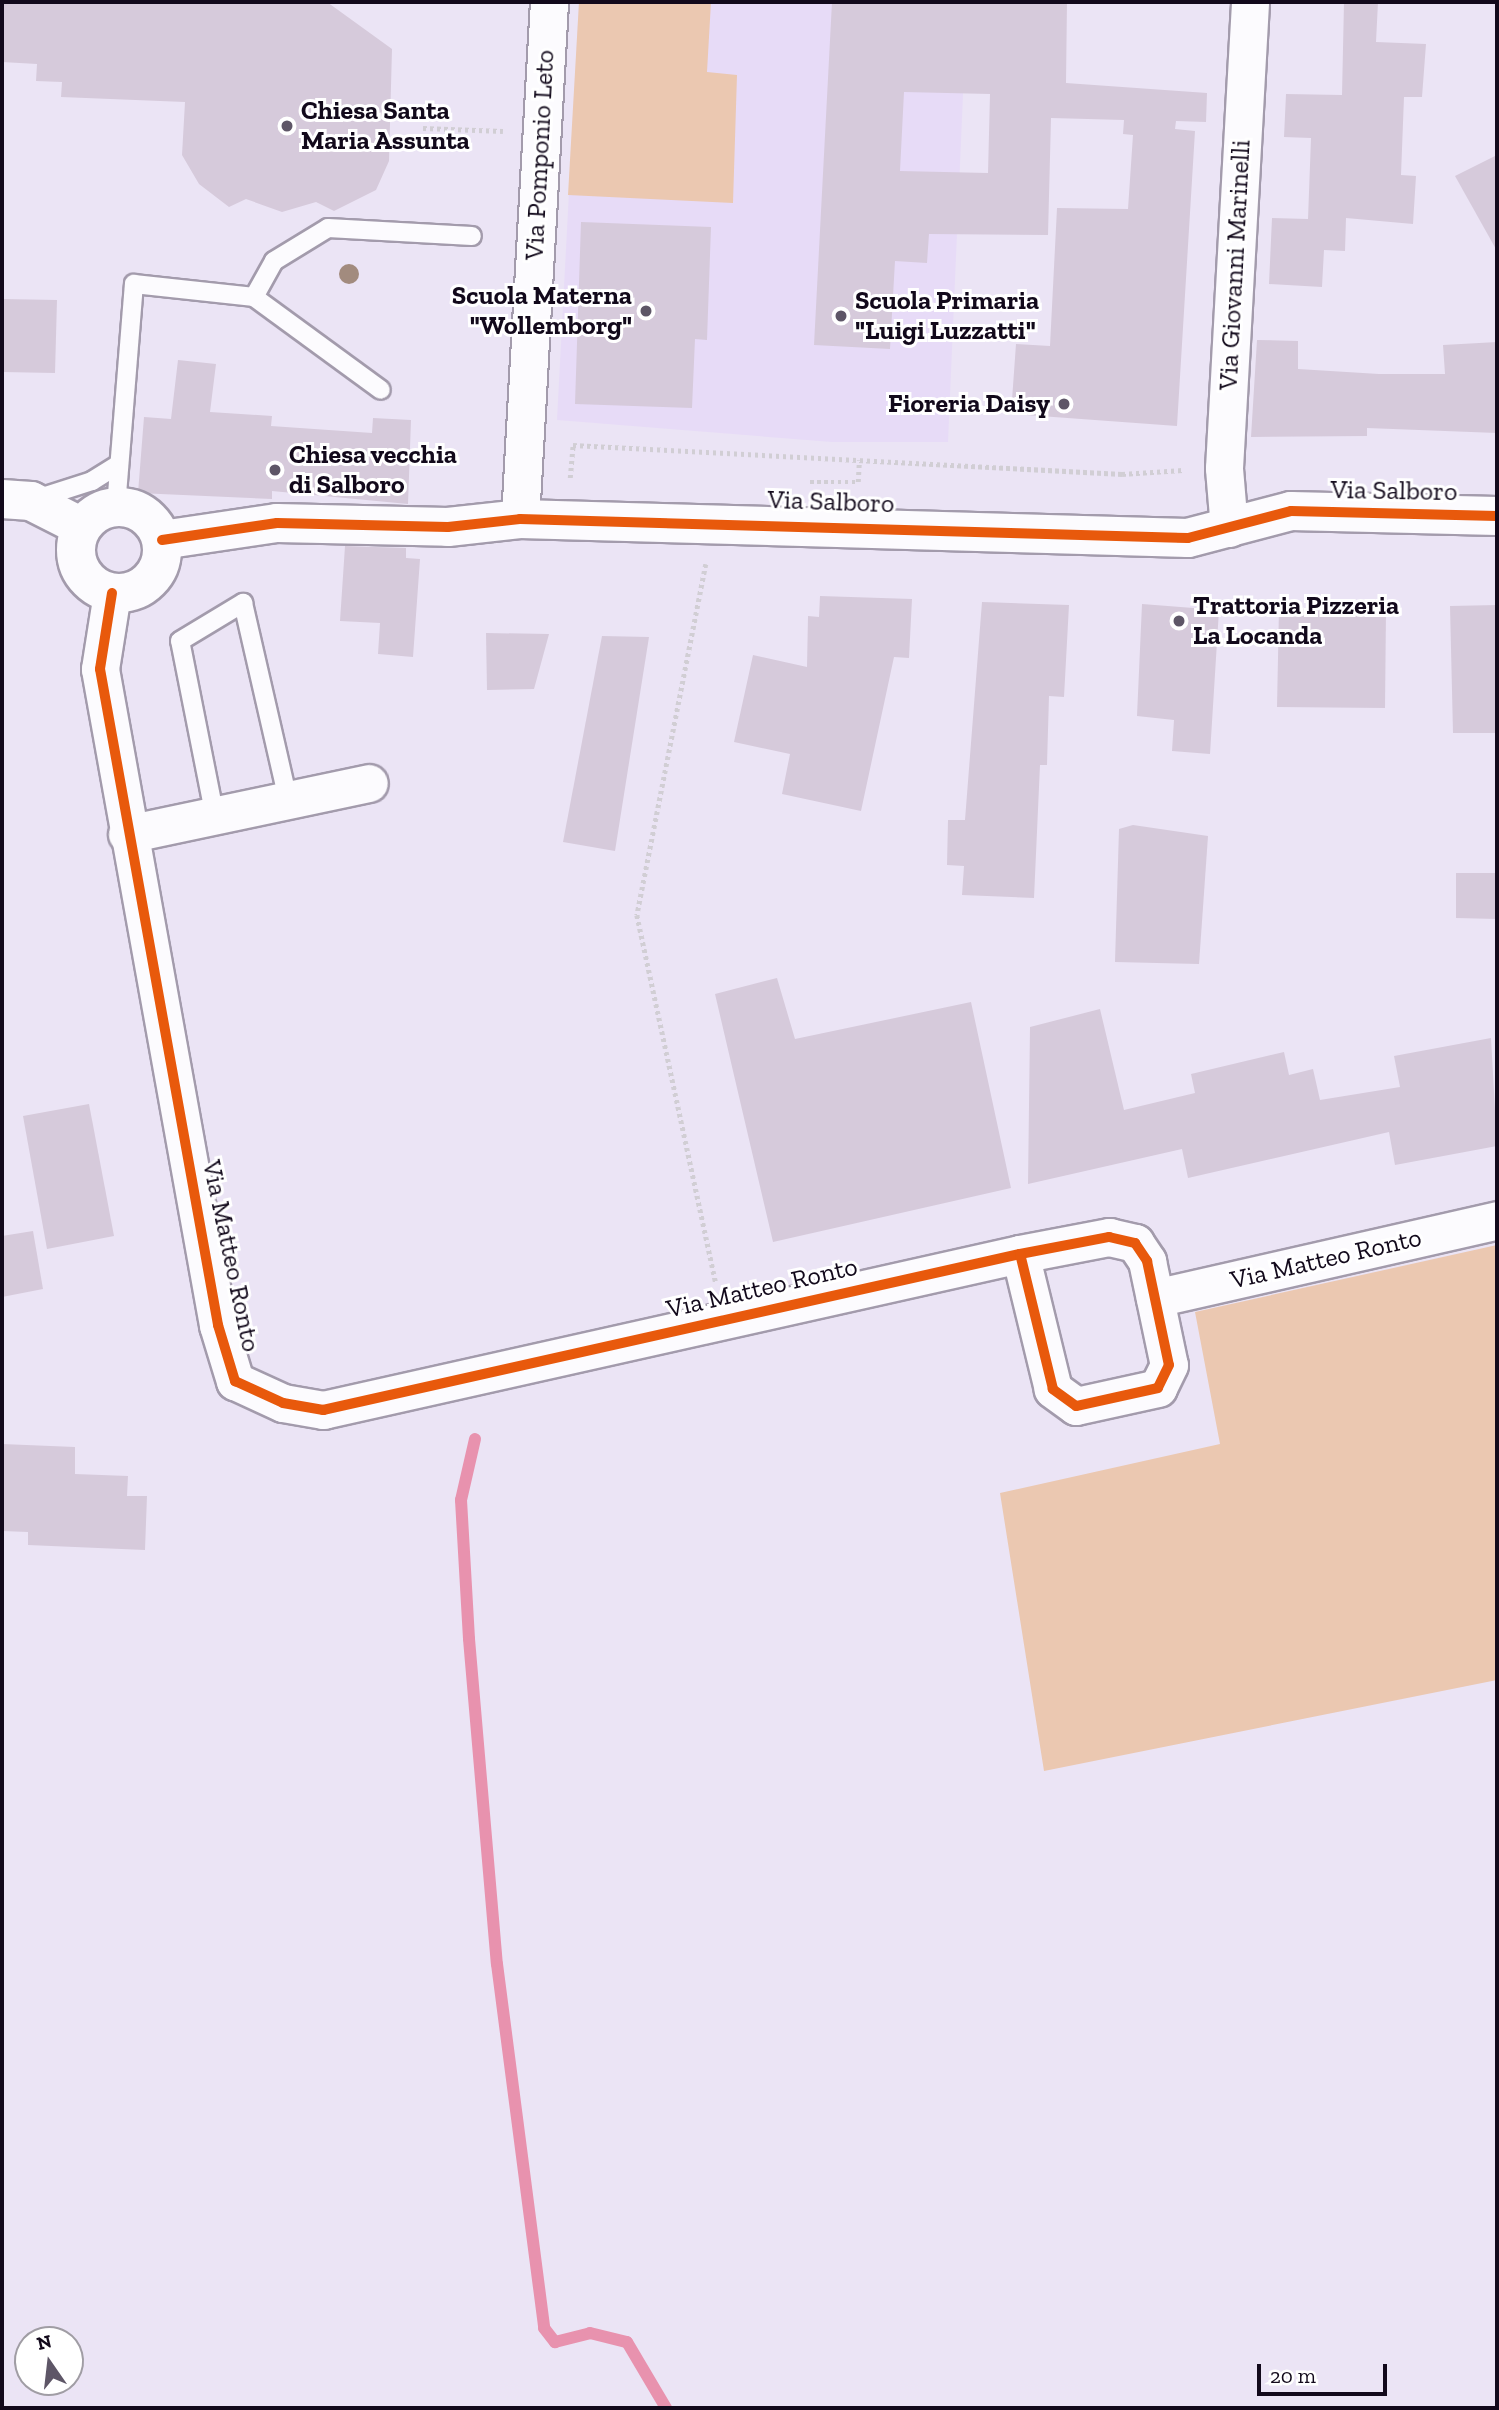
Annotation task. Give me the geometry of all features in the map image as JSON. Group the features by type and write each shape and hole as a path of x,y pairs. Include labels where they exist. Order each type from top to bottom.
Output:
{"street":[{"name":"Via Pomponio Leto","path":"520,519 549,2"},
{"name":"Via Giovanni Marinelli","path":"1229,528 1224,468 1250,2"},
{"path":"17,500 82,527"},
{"path":"116,507 140,512 162,540 151,580 140,589 112,593 79,568 82,527 116,507"},
{"name":"Via Salboro","path":"162,540 277,523 448,527 520,519 710,521 1163,538 1229,528 1292,511 1497,516"},
{"name":"Via Matteo Ronto","path":"112,593 100,669 127,834 218,1325 236,1381 283,1403 323,1410 1020,1254 1109,1237 1135,1243 1156,1298 1169,1365 1157,1388 1076,1406 1053,1390 1020,1254"},
{"path":"127,834 369,783"},
{"name":"Via Matteo Ronto","path":"1156,1298 1497,1220"}],"lane":[{"path":"254,297 274,261 328,228 472,236"},
{"path":"116,507 116,466 134,284 254,297 381,390"},
{"path":"17,500 92,481 116,466"},
{"path":"215,817 180,640 243,603 288,800"}],"path":[{"path":"423,128 519,132"},
{"path":"583,478 569,478 573,444 1122,474 1198,468"},
{"path":"803,482 858,482 859,460"},
{"path":"710,521 637,915 724,1320"}],"shaded area":[{"path":"579,2 967,2 948,442 832,442 557,420"},
{"path":"579,2 711,2 707,72 737,75 733,203 568,195"},
{"path":"1497,1245 1497,1680 1044,1771 1000,1493 1220,1444 1195,1312"}],"building":[{"name":"Chiesa Santa Maria Assunta","path":"2,2 327,2 392,49 389,161 376,190 334,211 316,202 282,212 246,199 229,207 199,184 182,155 185,102 61,97 62,82 36,81 37,64 2,62"},
{"path":"832,2 1067,2 1066,83 1207,93 1206,122 1176,121 1175,129 1195,131 1177,426 1011,414 1016,344 1050,346 1057,208 1128,209 1133,135 1123,134 1124,120 1051,118 1048,235 929,234 927,263 895,261 890,349 814,345","holes":["904,92 990,94 988,173 900,171"]},
{"path":"1344,2 1378,2 1376,42 1426,44 1422,97 1404,97 1401,175 1416,176 1413,224 1346,218 1345,251 1324,250 1322,287 1269,284 1272,218 1308,219 1311,138 1284,137 1286,94 1342,95"},
{"path":"1497,155 1497,251 1455,176"},
{"path":"581,222 711,227 707,340 695,339 692,408 575,404"},
{"path":"2,299 57,300 55,373 2,372"},
{"path":"1257,340 1298,341 1298,369 1379,374 1445,374 1443,345 1497,342 1497,433 1367,428 1367,436 1251,437"},
{"name":"Chiesa vecchia di Salboro","path":"178,360 216,364 210,412 272,416 271,426 372,433 373,418 411,420 408,504 272,491 272,499 138,493 144,417 171,419"},
{"path":"345,546 406,548 406,558 420,559 413,657 378,654 380,623 340,621"},
{"path":"820,596 912,599 909,658 894,657 861,811 782,794 790,754 734,742 753,655 807,667 808,616 819,617"},
{"path":"982,602 1069,605 1064,697 1049,696 1047,765 1040,765 1034,898 962,895 964,866 947,865 948,820 965,820"},
{"path":"1142,604 1219,610 1210,754 1172,751 1174,720 1137,716"},
{"path":"1497,605 1497,733 1453,733 1450,606"},
{"path":"1279,608 1386,610 1385,708 1277,707"},
{"path":"486,633 549,634 534,689 487,690"},
{"path":"602,636 649,637 615,851 563,842"},
{"path":"1133,825 1208,836 1199,964 1115,962 1119,829"},
{"path":"1456,873 1497,873 1497,919 1456,918"},
{"path":"777,978 795,1039 971,1002 1011,1188 773,1242 715,994"},
{"path":"1100,1009 1124,1110 1195,1093 1191,1074 1284,1052 1289,1075 1313,1069 1320,1100 1400,1087 1394,1056 1491,1038 1497,1146 1395,1165 1389,1132 1188,1178 1182,1149 1028,1184 1030,1027"},
{"path":"89,1104 114,1236 47,1249 23,1116"},
{"path":"33,1231 43,1289 2,1297 2,1236"},
{"path":"2,1444 75,1447 75,1474 128,1476 127,1496 147,1496 145,1550 28,1545 28,1532 2,1531"}],"waterway":[{"path":"475,1439 461,1500 469,1639 497,1964 544,2328 555,2342 590,2333 627,2342 666,2408"}],"cycle path":[{"path":"162,540 277,523 448,527 520,519 1188,538 1291,511 1497,516"},
{"path":"112,593 100,669 218,1325 235,1381 283,1403 323,1410 1020,1254 1109,1237 1135,1243 1147,1261 1169,1365 1158,1388 1076,1406 1053,1389 1020,1254"}],"place":[{"name":"Chiesa Santa Maria Assunta","path":"287,126"},
{"name":"Scuola Materna \"Wollemborg\"","path":"646,311"},
{"name":"Scuola Primaria \"Luigi Luzzatti\"","path":"841,316"},
{"name":"Fioreria Daisy","path":"1064,404"},
{"name":"Chiesa vecchia di Salboro","path":"275,470"},
{"name":"Trattoria Pizzeria La Locanda","path":"1179,621"}]}
